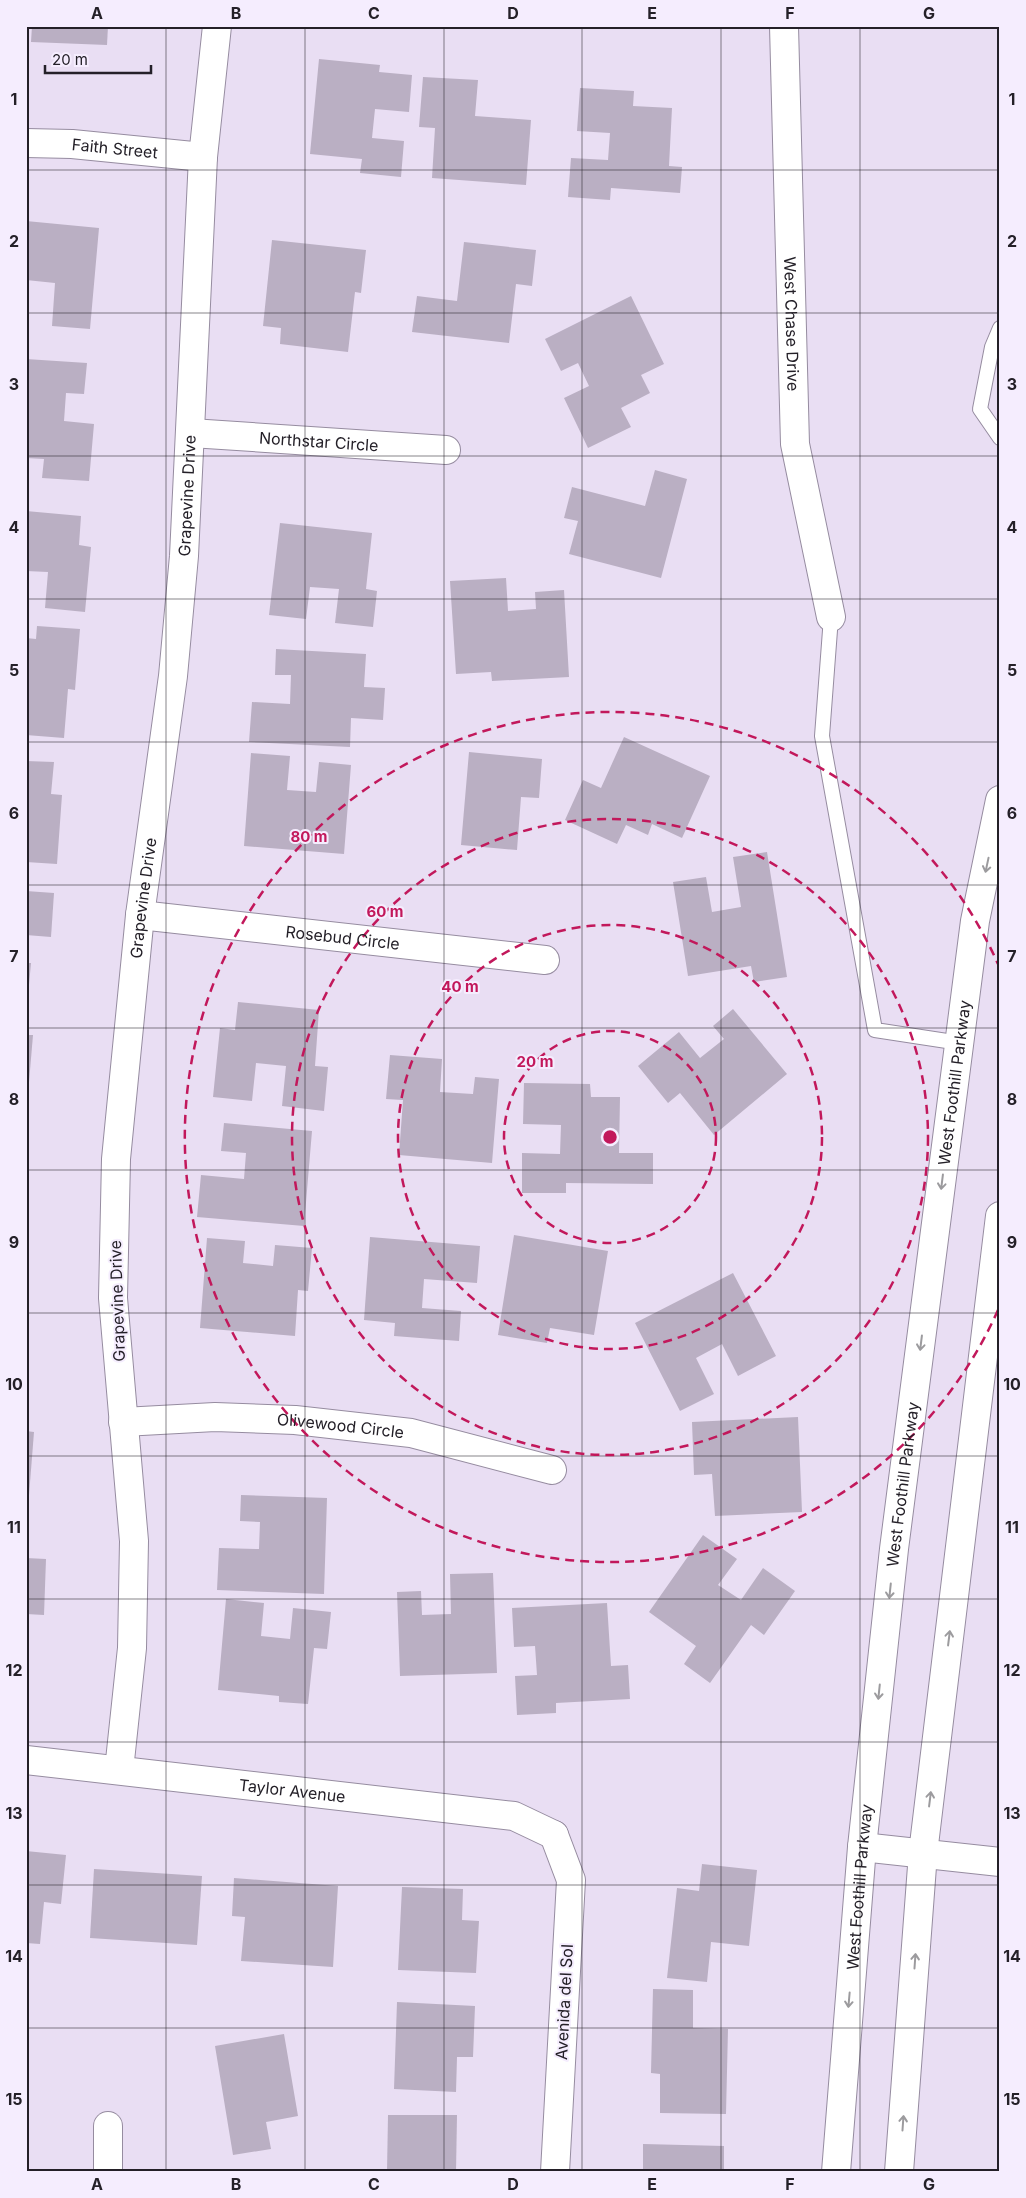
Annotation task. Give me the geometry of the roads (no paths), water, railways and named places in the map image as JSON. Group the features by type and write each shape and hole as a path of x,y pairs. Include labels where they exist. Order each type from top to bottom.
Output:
{"street":[{"name":"Grapevine Drive","path":"119,1770 132,1648 134,1541 113,1298 116,1159 140,915 173,676 184,556 203,156 217,26"},
{"name":"West Chase Drive","path":"784,26 795,444 831,617"},
{"name":"Faith Street","path":"26,142 72,144 203,156"},
{"name":"Northstar Circle","path":"191,433 446,450"},
{"name":"West Foothill Parkway","path":"836,2172 862,1847 894,1549 975,921 1000,800"},
{"name":"Rosebud Circle","path":"140,915 545,960"},
{"path":"899,2172 923,1853 1000,1216"},
{"name":"Olivewood Circle","path":"123,1422 215,1417 295,1420 411,1433 552,1470"},
{"name":"Taylor Avenue","path":"26,1760 514,1816 554,1835"},
{"name":"Avenida del Sol","path":"554,1835 571,1880 555,2172"},
{"path":"862,1847 1000,1862"},
{"path":"108,2126 108,2172"}],"lane":[{"path":"1000,328 992,347 980,409 1000,438"},
{"path":"831,617 822,736 874,1030 960,1043"}]}
